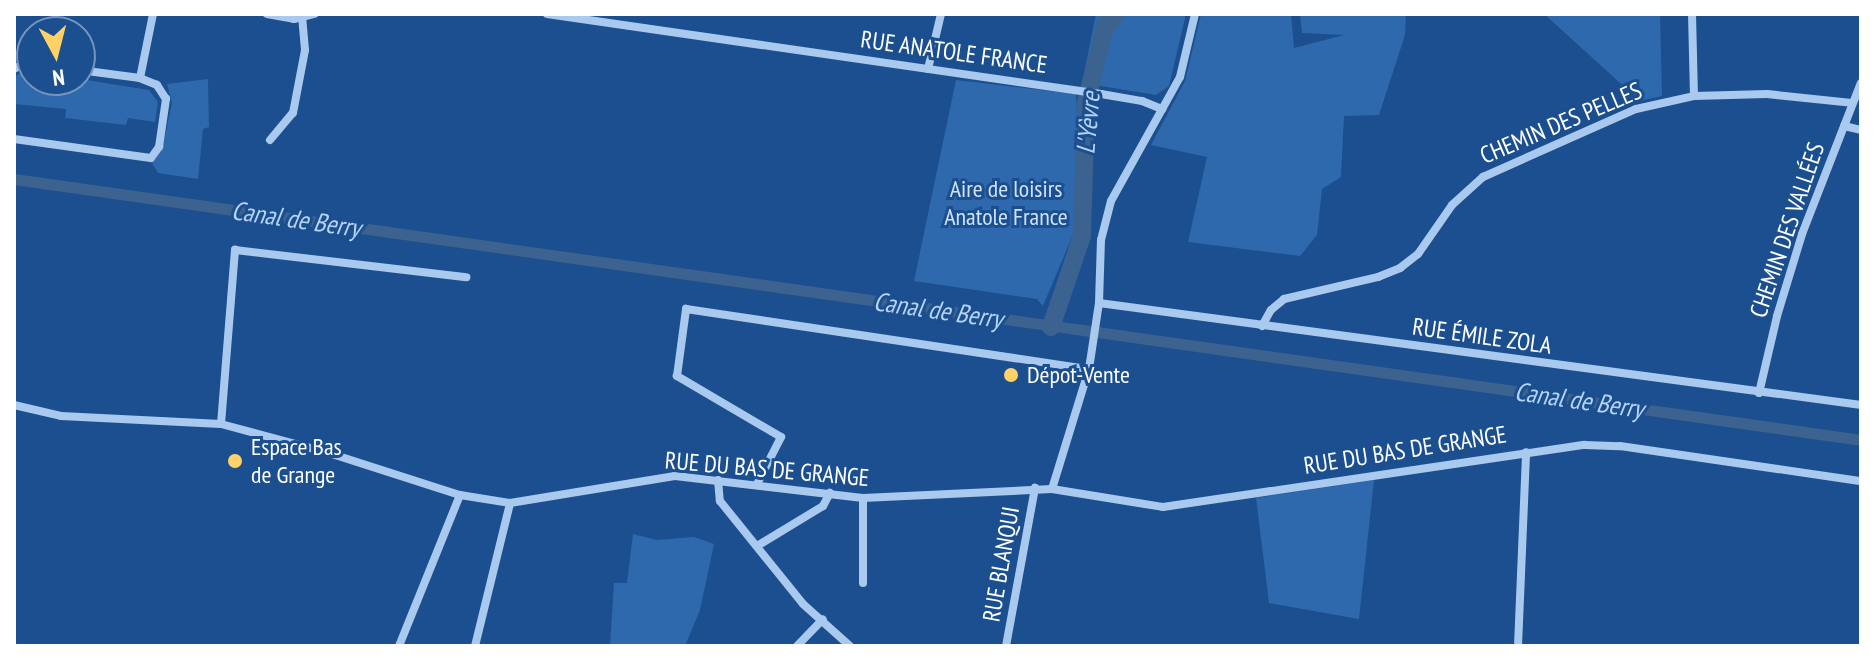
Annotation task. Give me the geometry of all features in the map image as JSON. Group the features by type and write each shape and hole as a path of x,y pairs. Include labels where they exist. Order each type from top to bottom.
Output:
{"street":[{"path":"140,78 153,14"},
{"path":"267,14 302,17 314,14"},
{"name":"RUE ANATOLE FRANCE","path":"547,14 1077,90 1142,101 1162,109"},
{"path":"928,69 941,14"},
{"path":"1052,489 1093,352 1099,303 1101,240 1111,201 1180,77 1195,14"},
{"path":"1692,14 1694,96"},
{"path":"270,140 293,113 305,50 302,17"},
{"path":"14,139 151,158 159,147 166,99 157,85 140,78 96,72"},
{"name":"CHEMIN DES VALLÉES","path":"1759,393 1777,316 1798,247 1861,83"},
{"name":"CHEMIN DES PELLES","path":"1262,326 1271,310 1284,299 1378,277 1400,268 1418,254 1452,205 1483,177 1636,109 1694,96 1767,94 1852,103"},
{"path":"1844,126 1861,130"},
{"path":"221,424 235,250 466,277"},
{"name":"RUE ÉMILE ZOLA","path":"1099,303 1861,405"},
{"path":"757,484 781,437 682,382 677,376 686,309 1089,369"},
{"name":"RUE DU BAS DE GRANGE","path":"14,405 61,416 221,424 332,454 460,495 510,503 545,500 658,477 718,480 863,498 1052,489 1163,507 1584,445 1620,446 1861,481"},
{"path":"1518,646 1526,452"},
{"path":"718,480 720,501 803,604 850,646"},
{"name":"RUE BLANQUI","path":"1006,646 1035,488"},
{"path":"757,546 823,506 830,493"},
{"path":"399,646 460,495"},
{"path":"863,498 863,583"},
{"path":"475,646 510,503"},
{"path":"797,646 823,619"}],"green space":[{"path":"1096,14 1186,14 1169,86 1156,95 1082,83"},
{"path":"1201,14 1291,14 1294,48 1344,35 1302,33 1300,14 1406,14 1405,35 1379,115 1344,116 1341,177 1322,189 1317,235 1300,256 1188,242 1207,157 1151,145 1185,81"},
{"path":"1544,14 1660,14 1662,96 1640,101"},
{"path":"16,76 16,96 96,96 96,82 149,90 158,102 155,122 128,118 126,125 65,118 66,109 14,104"},
{"path":"208,79 209,127 203,129 198,179 158,173 152,163 162,150 172,103 167,84"},
{"name":"Aire de loisirs Anatole France","path":"956,80 1076,94 1083,211 1043,306 1037,299 914,281"},
{"path":"1374,480 1359,619 1269,603 1256,498"},
{"path":"633,534 657,540 694,537 714,544 700,610 685,646 610,646 614,583 627,583"}],"waterway":[{"name":"L'Yèvre","path":"1051,327 1082,236 1086,103 1105,26 1116,14"},
{"name":"Canal de Berry","path":"14,179 1861,440"}],"place":[{"name":"Dépot-Vente","path":"1011,375"},
{"name":"Espace Bas de Grange","path":"235,461"}]}
